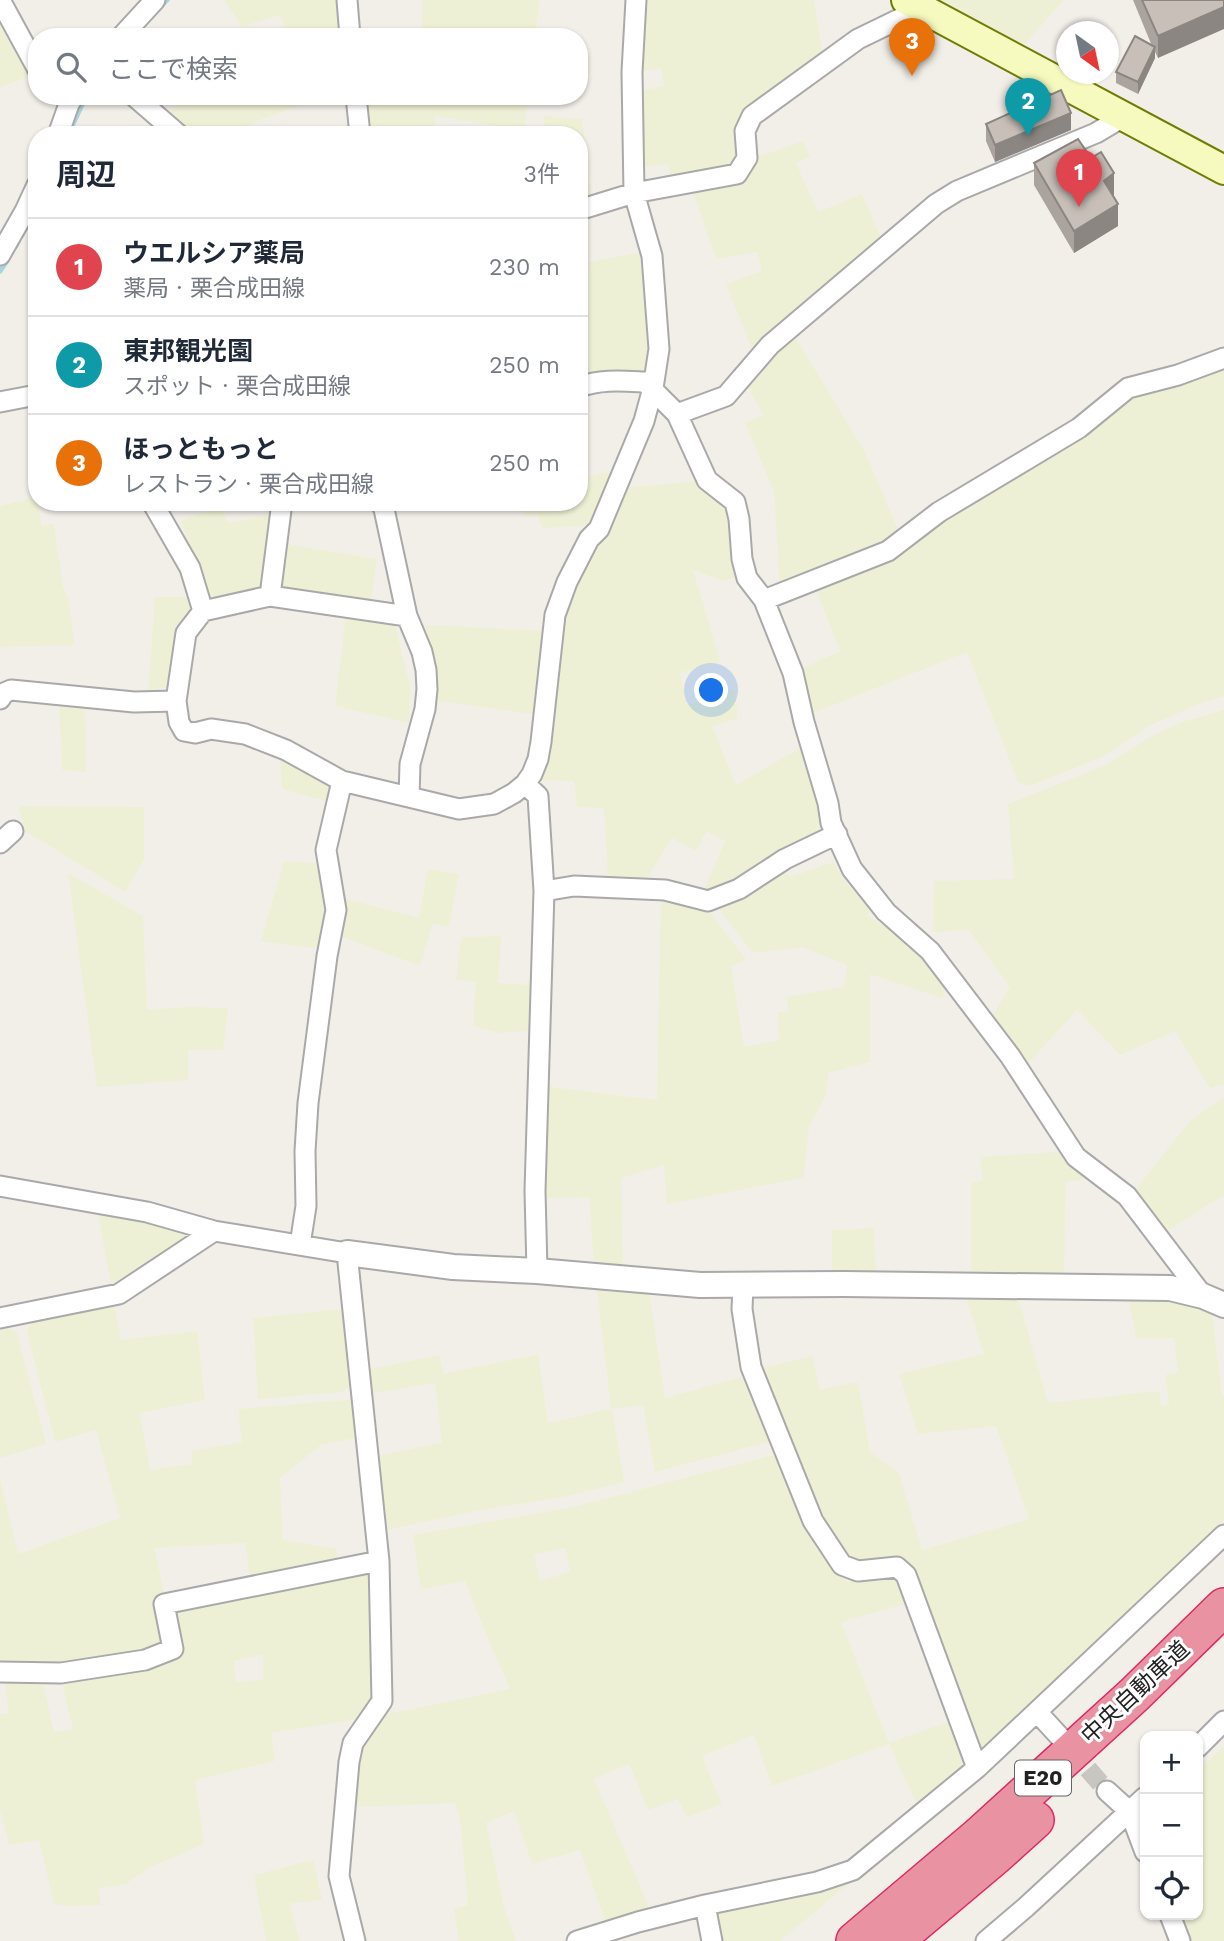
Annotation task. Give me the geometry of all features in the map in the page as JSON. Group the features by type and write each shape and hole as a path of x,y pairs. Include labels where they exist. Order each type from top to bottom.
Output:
{"highway":[{"name":"中央自動車道","path":"855,1941 1027,1793 1134,1695 1224,1607"},
{"name":"中央自動車道","path":"894,1941 995,1856 1151,1713 1224,1641"}],"main road":[{"path":"914,4 1224,170"}],"street":[{"path":"0,0 28,51"},
{"path":"129,28 155,0"},
{"path":"347,0 350,28"},
{"path":"407,616 270,596 203,611 186,633 176,701 179,722 184,731 195,733 211,729 226,730 255,737 286,750 342,781 459,809 494,803 514,793 532,774 541,742 555,615 572,571 589,539 598,529 644,421 659,349 652,256 634,193 632,72 636,0"},
{"path":"588,207 634,193 737,174 747,158 745,131 752,116 858,39 914,4"},
{"path":"60,126 66,105"},
{"path":"144,105 169,126"},
{"path":"357,105 359,126"},
{"path":"677,414 726,396 769,345 936,204 957,191 1096,133 1123,117"},
{"path":"0,255 28,206"},
{"path":"764,600 888,551 939,512 1079,428 1128,388 1178,376 1224,358"},
{"path":"588,384 645,382 677,414 707,480 735,502 747,579 764,600 793,673 831,822 852,869 886,912 930,951 1010,1056 1076,1157 1127,1196 1213,1301"},
{"path":"0,402 28,397"},
{"path":"157,511 190,568 203,611"},
{"path":"270,596 281,511"},
{"path":"384,511 407,616 422,652 428,689 410,764 409,797"},
{"path":"0,699 4,693 11,690 134,702 176,701"},
{"path":"300,1245 306,1206 308,1103 335,910 326,850 342,781"},
{"path":"525,784 538,796 544,891 535,1191 537,1271"},
{"path":"544,891 574,886 665,890 708,901 739,889 785,859 837,834"},
{"path":"0,1186 147,1212 214,1231 348,1254 453,1267 537,1271 700,1285 1170,1288 1213,1301"},
{"path":"0,1318 119,1294 214,1231"},
{"path":"348,1254 379,1561 382,1701 353,1743 349,1762 339,1876 355,1941"},
{"path":"743,1284 742,1309 751,1367 813,1521 842,1565 858,1571 897,1567 906,1575 977,1768"},
{"path":"577,1941 638,1922 817,1882 853,1870 977,1768 1224,1535"},
{"path":"0,1672 61,1673 145,1660 173,1650 164,1604 379,1561"},
{"path":"1037,1712 1059,1737"},
{"path":"1203,1741 1224,1721"},
{"path":"1107,1791 1130,1812 1140,1839"},
{"path":"986,1941 1140,1802"},
{"path":"705,1905 712,1941"},
{"path":"1172,1920 1180,1941"}],"green space":[{"path":"224,0 340,0 341,28 284,28 280,15 242,27"},
{"path":"422,0 540,0 536,28 422,28"},
{"path":"648,0 814,0 823,57 753,109 743,158 734,171 671,182 668,164 642,167 639,91 664,86 661,68 640,72"},
{"path":"933,0 1064,0 1021,48"},
{"path":"0,15 28,70 28,77 0,87"},
{"path":"179,105 301,105 247,126 182,126 168,112"},
{"path":"363,105 527,105 524,126 499,126 435,116 435,126 364,126"},
{"path":"543,116 582,119 583,126 544,126"},
{"path":"803,141 810,157 796,163 818,212 862,194 882,240 753,352 726,284 762,271 757,252 716,259 692,189 743,178 757,157"},
{"path":"588,168 592,200 588,201"},
{"path":"639,253 644,287 648,366 637,372 606,371 588,375 588,262"},
{"path":"794,335 866,454 901,537 780,588 774,492 745,423 763,415 746,384 768,354"},
{"path":"1224,364 1224,696 1149,726 1102,757 1030,786 1018,782 967,652 813,713 799,670 840,651 815,587 1128,395"},
{"path":"618,470 593,525 542,528 538,515 525,516 524,511 588,511 588,477"},
{"path":"700,481 727,505 737,577 724,581 693,570 720,661 680,673 687,705 734,689 738,718 712,726 736,785 807,744 829,835 735,884 702,894 725,841 706,831 696,851 672,838 644,883 608,882 604,808 577,807 574,781 542,780 558,629 592,541 624,488"},
{"path":"28,499 28,511 39,511 42,526 54,524 75,645 0,647 0,506"},
{"path":"209,511 223,511 228,523 273,514 266,590 208,604 181,520"},
{"path":"286,544 377,559 370,607 279,589"},
{"path":"155,597 191,597 192,617 174,686 148,691"},
{"path":"346,615 395,626 410,686 409,723 335,706"},
{"path":"425,625 546,631 540,715 433,700 432,663"},
{"path":"59,702 85,705 86,772 62,770"},
{"path":"1224,710 1224,1084 1210,1088 1175,1031 1120,1055 1077,1010 1026,1066 991,1018 1010,987 969,930 933,932 934,881 1014,879 1008,804 1104,766 1152,736 1179,723"},
{"path":"280,755 333,779 330,802 282,789"},
{"path":"18,806 144,807 144,860 125,892 25,831"},
{"path":"284,861 315,863 324,887 329,913 323,943 313,948 261,941"},
{"path":"833,862 847,884 873,908 867,915 912,944 947,986 942,998 870,974 870,1062 828,1073 826,1095 809,1127 803,1178 667,1204 664,1165 621,1178 623,1265 594,1264 589,1197 542,1198 545,1086 657,1100 661,893 707,909 746,959 731,967 744,1047 779,1040 778,1012 788,1011 787,997 844,987 847,965 802,947 753,953 719,909 782,871 790,877"},
{"path":"428,869 459,874 449,927 433,923 420,966 337,935 340,897 419,918"},
{"path":"68,873 143,916 147,1010 228,1008 223,1050 188,1050 188,1080 97,1087"},
{"path":"501,936 498,983 534,985 535,1030 499,1033 473,1026 476,982 456,979 461,937"},
{"path":"1224,1097 1224,1195 1166,1232 1132,1194 1190,1121"},
{"path":"1059,1152 1089,1179 1066,1182 1064,1277 971,1272 971,1182 983,1181 980,1157"},
{"path":"97,1209 190,1231 190,1237 111,1284"},
{"path":"874,1228 876,1275 832,1274 832,1230"},
{"path":"597,1289 649,1291 665,1398 742,1377 773,1441 655,1472 643,1405 612,1409 624,1482 568,1496 475,1511 388,1530 376,1456 442,1443 435,1383 369,1394 366,1370 439,1355 444,1374 538,1354 548,1423 611,1409"},
{"path":"966,1297 1018,1297 1048,1403 1159,1391 1161,1406 1169,1404 1165,1375 1178,1372 1174,1338 1136,1339 1129,1300 1169,1300 1212,1311 1221,1390 1224,1396 1224,1520 979,1753 910,1566 900,1556 863,1562 839,1550 808,1489 755,1370 812,1356 820,1390 858,1382 870,1452 899,1473 922,1550 1029,1519 996,1426 918,1434 899,1374 984,1354"},
{"path":"113,1300 121,1340 197,1331 205,1400 140,1413 150,1470 192,1464 192,1451 242,1442 238,1409 348,1400 356,1403 360,1437 321,1445 280,1478 283,1540 336,1549 339,1568 251,1583 245,1543 154,1548 165,1597 167,1645 134,1655 70,1665 0,1665 0,1478 18,1554 120,1518 96,1430 55,1442 27,1331 33,1319"},
{"path":"344,1309 352,1385 342,1392 258,1399 253,1318"},
{"path":"9,1328 17,1333 46,1444 0,1458 0,1330"},
{"path":"777,1454 807,1531 847,1582 884,1573 895,1575 903,1587 909,1603 841,1622 889,1743 953,1720 967,1761 917,1805 889,1744 772,1786 754,1735 702,1756 722,1804 687,1817 678,1799 648,1810 629,1764 594,1779 651,1912 607,1926 580,1850 532,1864 514,1811 486,1823 504,1906 516,1941 459,1941 454,1909 468,1905 460,1820 455,1803 352,1807 355,1752 369,1727 387,1714 510,1689 465,1581 421,1589 413,1535 573,1507","holes":["566,1548 570,1572 540,1581 534,1554"]},
{"path":"370,1567 372,1702 359,1719 271,1733 275,1761 195,1780 204,1844 149,1868 127,1883 98,1889 101,1905 54,1904 39,1840 9,1845 0,1809 0,1714 9,1713 4,1678 42,1678 54,1732 73,1730 61,1677 179,1654 171,1609","holes":["263,1654 263,1680 236,1682 234,1661"]},
{"path":"1224,1746 1224,1941 1187,1941 1179,1920 1203,1920 1203,1766"},
{"path":"313,1860 322,1899 290,1904 300,1941 266,1941 254,1875"},
{"path":"853,1880 780,1941 720,1941 715,1910"}],"building":[{"path":"1142,0 1224,0 1224,7 1158,36"},
{"path":"1135,36 1155,47 1138,82 1119,73 1119,66"},
{"path":"1061,90 1071,113 995,145 986,124"},
{"path":"1078,139 1091,158 1101,152 1114,173 1104,181 1118,204 1074,231 1034,163"}],"waterway":[{"path":"158,9 167,0"},
{"path":"72,126 82,105"},
{"path":"15,247 27,225"},
{"path":"0,271 8,259"}],"tunnel":[{"path":"1069,1747 1107,1791"}],"place":[{"name":"ほっともっと","path":"912,76"},
{"name":"東邦観光園","path":"1028,136"},
{"name":"ウエルシア薬局","path":"1079,207"}]}
